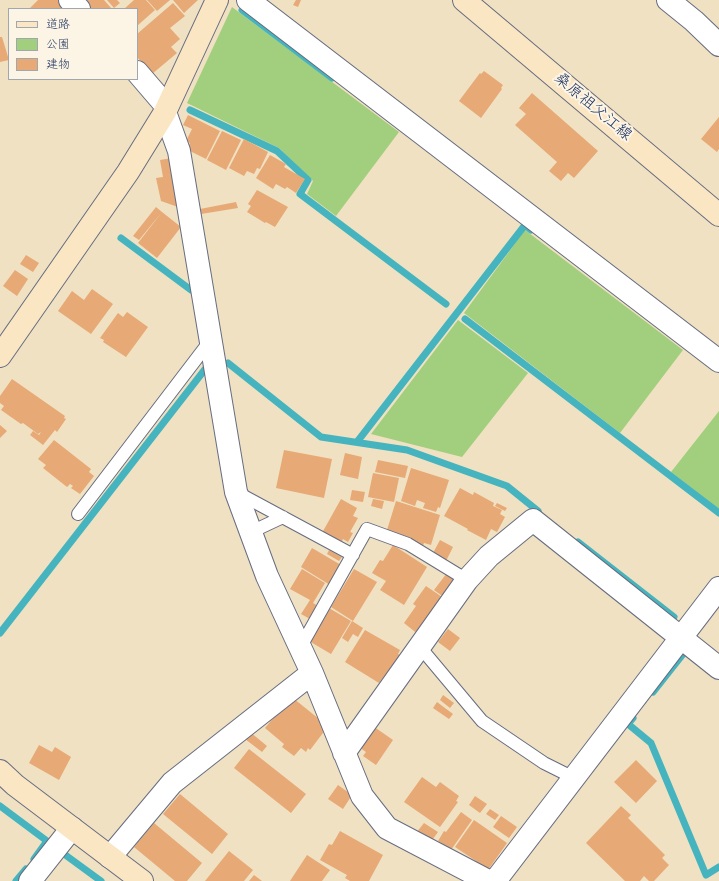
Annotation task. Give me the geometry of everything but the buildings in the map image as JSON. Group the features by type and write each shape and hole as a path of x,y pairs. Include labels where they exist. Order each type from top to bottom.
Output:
{"street":[{"path":"70,0 78,8"},
{"path":"0,356 128,172 166,110 217,0"},
{"path":"248,0 719,361"},
{"name":"桑原祖父江線","path":"464,0 719,215"},
{"path":"668,0 694,21 719,45"},
{"path":"138,73 166,110 179,151 236,492 267,576 312,673 362,796 387,828 488,881"},
{"path":"344,753 467,580 489,556 533,520 719,668"},
{"path":"495,881 719,588"},
{"path":"110,857 172,783 312,673"},
{"path":"0,771 15,785 142,881"},
{"path":"30,881 72,828"}],"lane":[{"path":"78,514 210,341"},
{"path":"236,492 353,555"},
{"path":"251,532 283,517"},
{"path":"300,648 367,529 408,544 467,580"},
{"path":"420,647 482,721 544,762 574,778"}],"green space":[{"path":"232,7 399,132 336,216 307,194 313,181 279,148 187,103"},
{"path":"525,230 683,350 620,433 464,313"},
{"path":"458,320 528,373 462,457 371,434"},
{"path":"719,411 719,509 671,472"}],"waterway":[{"path":"242,10 332,78"},
{"path":"190,110 277,151 308,180 300,194 446,304"},
{"path":"357,442 525,225 531,230"},
{"path":"121,238 191,290"},
{"path":"465,319 719,513"},
{"path":"228,363 321,437 407,450 507,486 538,511"},
{"path":"0,633 206,368"},
{"path":"578,542 674,617"},
{"path":"653,692 683,654"},
{"path":"633,718 628,724 651,743 706,875 719,867"},
{"path":"0,806 47,841 34,859"},
{"path":"64,854 101,881"},
{"path":"16,881 26,869"}]}
